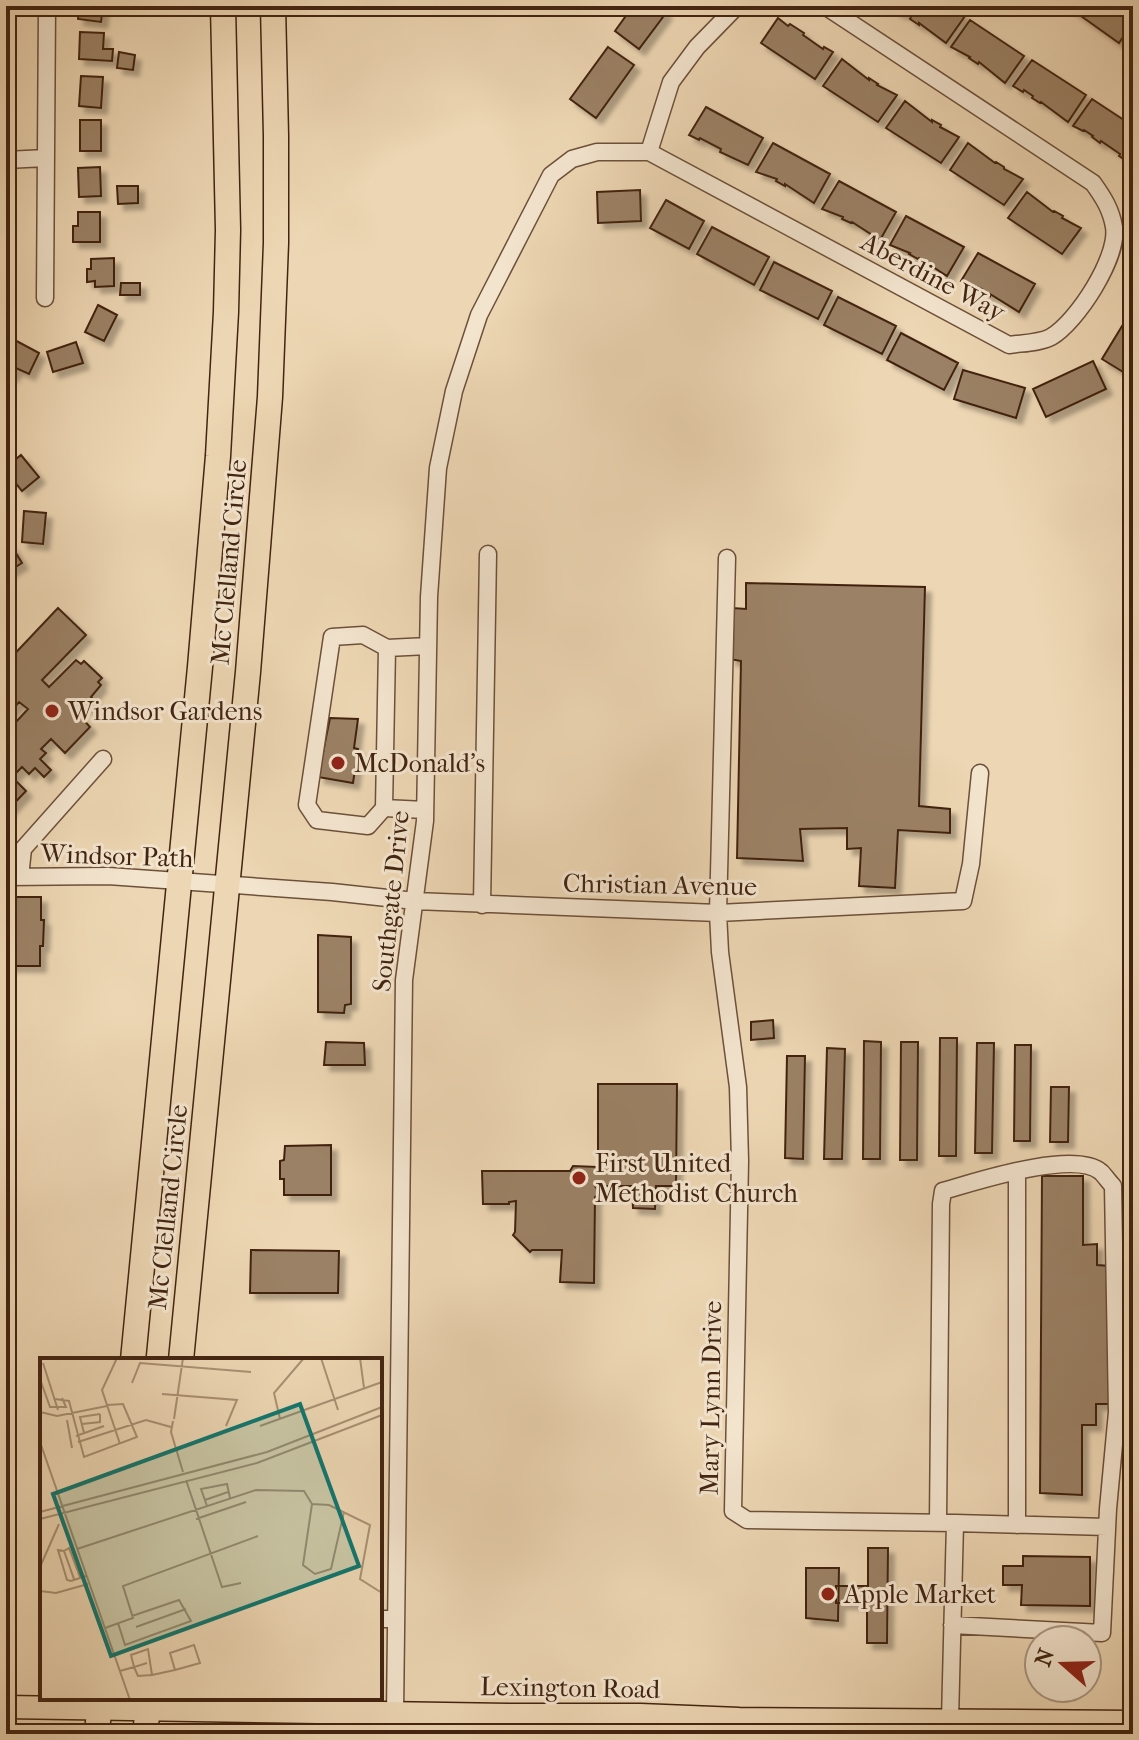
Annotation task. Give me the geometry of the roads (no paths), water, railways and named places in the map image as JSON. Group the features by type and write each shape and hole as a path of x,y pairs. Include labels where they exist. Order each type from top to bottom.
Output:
{"highway":[{"name":"Mc Clelland Circle","path":"133,1358 213,530 225,325 227,186 223,6"},
{"name":"Mc Clelland Circle","path":"181,1358 255,592 270,397 276,228 273,6"},
{"path":"97,1734 100,1703"},
{"path":"145,1734 148,1704"}],"main road":[{"name":"Lexington Road","path":"6,1707 148,1704 395,1713 583,1725 739,1719 1133,1722"}],"street":[{"path":"45,298 47,6"},
{"path":"649,152 671,82 697,47 737,6"},
{"name":"Aberdine Way","path":"649,152 1009,345 1049,339 1066,326 1091,293 1112,254 1115,230 1108,204 1093,183 825,6"},
{"name":"Southgate Drive","path":"395,1713 388,1574 404,980 425,810 429,597 438,468 454,391 479,315 551,175 572,159 597,152 649,152"},
{"path":"6,160 46,158"},
{"path":"482,905 488,554"},
{"path":"718,913 727,558"},
{"path":"387,648 384,808 368,826 317,820 307,805 332,637 363,635 387,648 428,646"},
{"path":"13,877 23,849 103,759"},
{"name":"Christian Avenue","path":"227,885 482,905 718,913 963,901 971,864 980,773"},
{"path":"384,808 425,810"},
{"name":"Windsor Path","path":"13,877 108,876 227,885"},
{"name":"Mary Lynn Drive","path":"718,913 720,952 738,1087 740,1161 733,1511 747,1520 946,1523"},
{"path":"950,1720 952,1625 946,1523 943,1191 1017,1171 1075,1164 1099,1170 1113,1186 1117,1412 1102,1633 952,1625"},
{"path":"1017,1171 1017,1525"},
{"path":"946,1523 1107,1527"}],"place":[{"name":"Windsor Gardens","path":"52,711"},
{"name":"McDonald's","path":"338,763"},
{"name":"First United Methodist Church","path":"579,1178"},
{"name":"Apple Market","path":"828,1594"}]}
